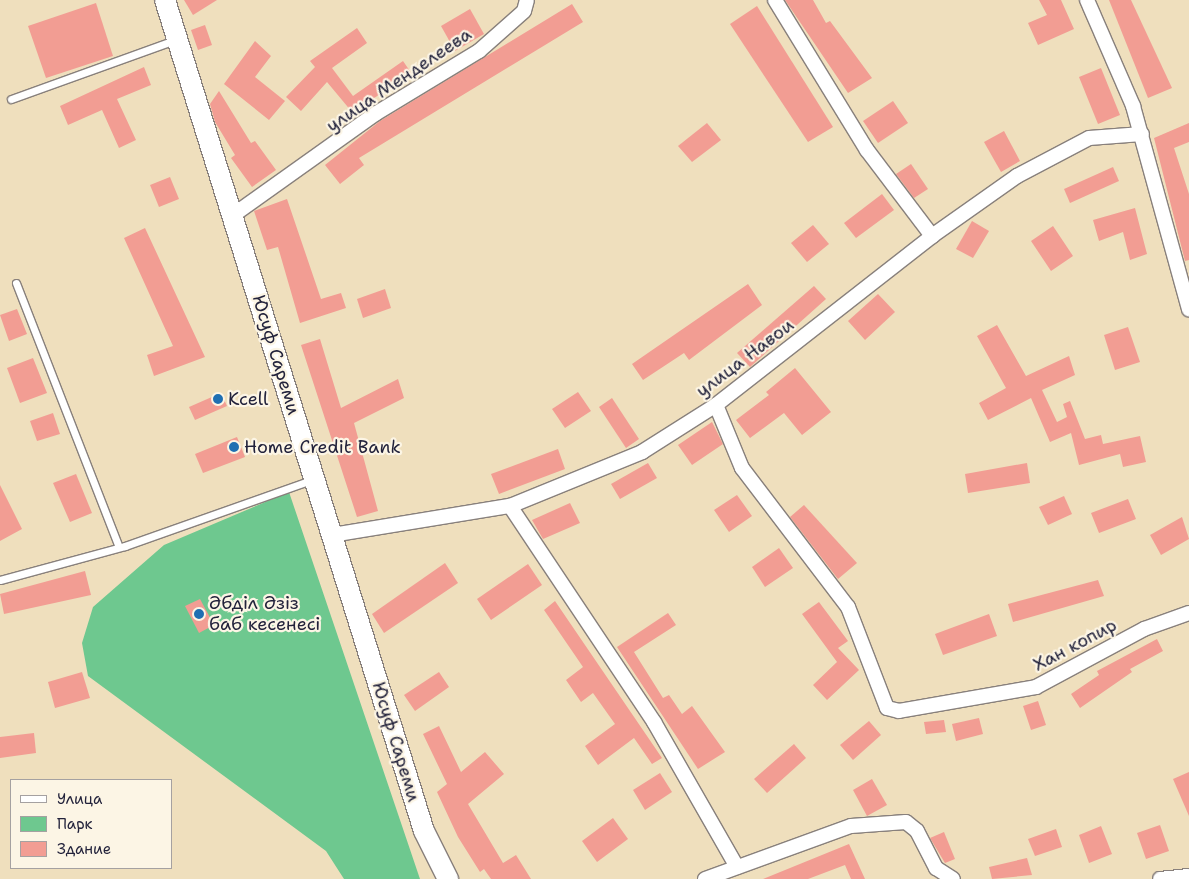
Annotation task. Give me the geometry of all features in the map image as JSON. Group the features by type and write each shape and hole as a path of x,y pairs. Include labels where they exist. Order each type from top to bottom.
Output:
{"main road":[{"name":"Юсуф Сареми","path":"165,0 424,831 448,879"}],"street":[{"name":"улица Менделеева","path":"232,216 376,114 479,51 524,11 527,0"},
{"path":"776,0 868,150 932,236"},
{"path":"1087,0 1142,134 1189,309"},
{"name":"улица Навои","path":"332,535 510,506 642,452 716,405 932,236 1017,176 1089,138 1142,134"},
{"name":"Хан копир","path":"716,405 742,468 848,607 887,708 899,711 1036,687 1144,629 1189,613"},
{"path":"510,506 654,722 737,867"},
{"path":"705,879 851,826 906,822 917,831 936,868 953,879"},
{"path":"1160,879 1189,876"}],"lane":[{"path":"11,99 178,39"},
{"path":"16,282 119,547"},
{"path":"0,580 119,547 314,479"}],"green space":[{"path":"289,492 420,879 344,879 326,851 88,676 82,643 93,607 164,545"}],"building":[{"path":"184,0 217,0 193,15"},
{"path":"785,0 813,0 826,23 830,21 872,78 848,93"},
{"path":"1039,0 1061,0 1074,29 1038,45 1028,23 1047,15"},
{"path":"1109,0 1131,0 1172,88 1148,98"},
{"path":"96,3 113,56 46,78 28,26"},
{"path":"572,4 583,22 359,158 364,165 340,184 325,165 380,121"},
{"path":"757,6 833,127 808,142 730,24"},
{"path":"470,9 484,34 455,51 441,26"},
{"path":"205,25 212,45 198,50 191,30"},
{"path":"357,28 367,43 332,68 353,96 403,61 412,74 352,112 327,82 301,111 286,97 315,67 310,61"},
{"path":"255,41 271,56 255,77 285,101 269,120 224,84"},
{"path":"144,67 151,85 117,99 136,140 119,148 102,110 68,125 60,106"},
{"path":"1101,68 1120,115 1098,124 1079,77"},
{"path":"219,91 251,143 255,141 276,170 252,187 231,158 235,155 215,122 210,104"},
{"path":"893,101 908,123 878,143 863,121"},
{"path":"707,123 721,140 692,162 678,146"},
{"path":"1189,123 1189,142 1174,148 1189,194 1189,260 1185,261 1154,138"},
{"path":"1004,131 1020,161 1001,172 984,142"},
{"path":"911,164 928,189 914,198 896,174"},
{"path":"1113,167 1119,181 1070,203 1064,189"},
{"path":"170,177 179,199 159,207 150,185"},
{"path":"882,194 894,210 856,238 844,223"},
{"path":"287,199 321,299 341,293 346,308 300,323 278,247 267,250 254,211"},
{"path":"1135,208 1147,254 1130,260 1123,232 1099,241 1093,220"},
{"path":"972,221 989,231 973,258 956,249"},
{"path":"813,225 829,244 807,262 791,243"},
{"path":"1053,226 1073,256 1051,271 1031,241"},
{"path":"145,228 205,357 154,376 147,355 173,346 124,238"},
{"path":"748,284 762,305 689,360 684,353 643,380 632,364"},
{"path":"814,286 826,299 750,367 737,353"},
{"path":"385,289 391,308 363,318 357,299"},
{"path":"878,294 895,312 865,340 848,321"},
{"path":"17,309 27,334 9,341 0,315"},
{"path":"997,325 1026,376 1069,356 1075,375 1042,390 1057,422 1067,417 1063,404 1070,401 1085,439 1101,435 1103,444 1140,436 1146,462 1123,467 1120,454 1079,465 1071,433 1050,442 1031,398 988,420 979,403 1006,388 977,336"},
{"path":"1128,327 1140,362 1115,370 1104,335"},
{"path":"320,339 341,408 398,379 404,398 354,423 378,511 357,517 301,345"},
{"path":"33,358 47,393 20,403 7,368"},
{"path":"795,368 831,412 802,435 784,413 750,438 736,420 769,395 766,392"},
{"path":"578,392 591,411 565,428 552,409"},
{"path":"221,393 227,406 195,420 189,407"},
{"path":"612,398 639,439 626,448 599,407"},
{"path":"53,413 60,434 37,441 30,421"},
{"path":"712,422 723,444 692,465 678,445"},
{"path":"237,437 245,457 203,473 195,454"},
{"path":"558,449 565,469 499,494 491,474"},
{"path":"648,463 657,478 620,499 611,484"},
{"path":"1027,463 1030,483 968,493 965,474"},
{"path":"76,474 92,513 70,522 53,483"},
{"path":"0,485 22,529 0,541"},
{"path":"737,495 752,516 729,532 714,510"},
{"path":"1064,496 1072,514 1048,525 1039,507"},
{"path":"1128,499 1136,519 1099,533 1091,513"},
{"path":"570,503 580,523 543,539 532,520"},
{"path":"804,505 857,563 838,579 790,517"},
{"path":"1182,517 1189,539 1161,555 1150,535"},
{"path":"779,548 793,568 765,587 752,567"},
{"path":"445,563 458,583 384,633 372,614"},
{"path":"528,564 542,585 491,620 477,599"},
{"path":"85,571 91,595 4,614 0,594"},
{"path":"1098,580 1104,596 1013,622 1008,604"},
{"path":"200,599 214,625 199,633 185,606"},
{"path":"555,601 662,758 652,764 634,738 598,765 585,746 615,724 593,693 581,702 566,680 583,667 544,610"},
{"path":"819,602 848,641 838,648 859,670 827,700 813,685 837,662 802,614"},
{"path":"668,613 676,625 634,652 663,698 669,695 682,714 692,706 725,752 698,769 617,647"},
{"path":"989,614 997,636 943,655 935,634"},
{"path":"1157,639 1163,651 1130,669 1132,672 1080,708 1071,694 1099,675 1097,671"},
{"path":"82,672 90,698 55,708 48,682"},
{"path":"439,672 449,687 415,711 404,695"},
{"path":"1038,701 1046,725 1031,730 1023,706"},
{"path":"979,718 983,734 956,741 952,724"},
{"path":"944,720 946,732 926,734 924,722"},
{"path":"869,721 881,735 853,760 840,745"},
{"path":"439,726 461,772 485,752 504,774 468,804 503,863 516,855 531,879 491,879 484,869 480,872 458,837 437,792 447,784 423,734"},
{"path":"34,733 36,753 0,758 0,737"},
{"path":"794,744 806,758 767,793 754,779"},
{"path":"1189,772 1189,816 1173,779"},
{"path":"660,773 672,792 645,810 633,790"},
{"path":"872,779 887,805 867,816 853,790"},
{"path":"613,818 628,839 597,862 582,841"},
{"path":"1160,825 1169,851 1146,859 1137,833"},
{"path":"1101,826 1112,854 1089,863 1079,835"},
{"path":"1056,829 1062,847 1035,856 1028,839"},
{"path":"944,832 955,859 945,863 930,838"},
{"path":"849,844 865,879 851,879 845,865 808,879 763,879"},
{"path":"1027,858 1032,875 992,879 989,867"}],"place":[{"name":"Kcell","path":"218,399"},
{"name":"Home Credit Bank","path":"234,447"},
{"name":"Әбділ Әзіз баб кесенесі","path":"199,614"}]}
